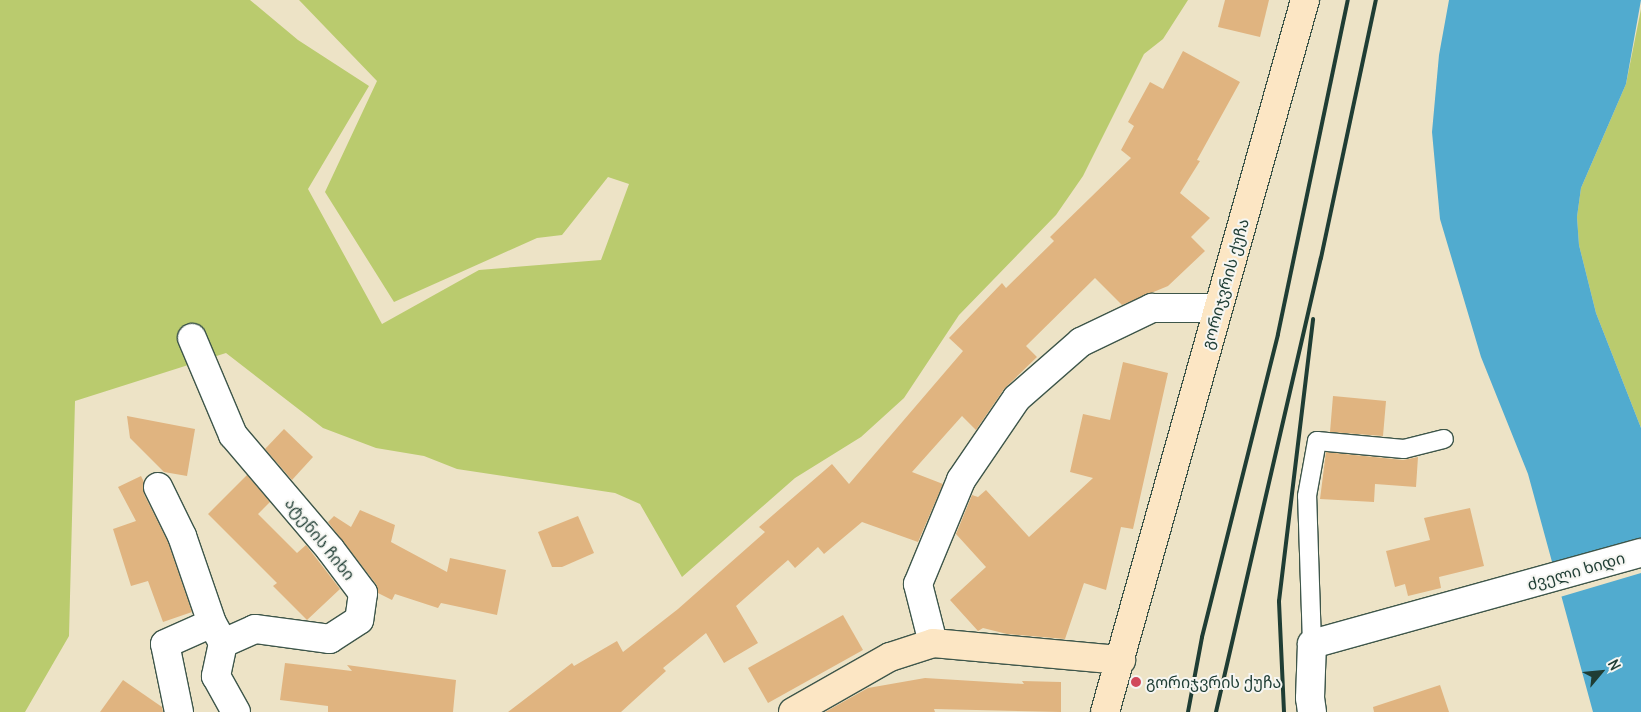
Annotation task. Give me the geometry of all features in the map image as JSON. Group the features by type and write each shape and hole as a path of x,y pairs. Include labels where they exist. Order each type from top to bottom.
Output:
{"main road":[{"name":"გორიჯვრის ქუჩა","path":"1105,712 1305,0"},
{"path":"793,712 890,657 933,643 1121,660"}],"street":[{"path":"933,643 918,584 962,480 1017,398 1081,342 1152,308 1217,308"},
{"name":"ატენის ჩიხი","path":"179,712 165,644 218,633 255,629 330,639 359,620 363,593 330,549 233,434 192,338"},
{"path":"158,488 182,536 218,633 216,676 236,712"},
{"name":"ძველი ხიდი","path":"1312,644 1641,553"},
{"path":"1312,644 1310,698 1312,712"}],"lane":[{"path":"1312,644 1307,496 1318,441 1404,449 1444,439"}],"green space":[{"path":"0,0 250,0 298,40 369,86 308,189 382,324 479,270 601,260 629,184 608,177 562,235 537,238 394,302 325,192 377,81 299,0 1188,0 1163,39 1144,54 1083,176 1056,215 959,315 904,398 861,437 795,478 682,577 640,504 615,493 457,469 424,456 376,448 323,428 226,353 75,401 69,636 25,712 0,712"},
{"path":"1641,9 1641,428 1596,313 1579,245 1577,217 1581,188 1626,84"}],"water":[{"path":"1449,0 1641,0 1626,84 1581,188 1577,217 1579,245 1596,313 1641,428 1641,712 1593,712 1528,474 1481,357 1440,219 1432,132 1439,55"}],"pier":[{"path":"1641,538 1641,573 1560,597 1552,564"}],"building":[{"path":"1225,0 1269,0 1260,37 1218,27"},
{"path":"1183,51 1240,82 1197,160 1200,161 1180,193 1210,218 1191,237 1205,251 1168,286 1122,305 1095,278 1026,346 1037,357 1004,389 976,430 962,416 912,472 943,484 918,542 862,522 824,554 818,547 795,568 788,560 736,606 758,643 724,663 706,633 663,668 666,671 621,712 508,712 572,663 574,666 617,641 623,652 678,609 765,532 759,527 832,464 849,484 963,351 949,338 1002,283 1006,288 1054,241 1050,237 1131,158 1121,150 1134,126 1128,122 1150,82 1163,89"},
{"path":"1123,362 1168,373 1133,529 1121,527 1106,590 1084,583 1065,639 1007,634 983,628 978,631 950,600 986,567 956,534 972,495 978,497 986,490 1029,537 1093,478 1070,472 1083,414 1110,420"},
{"path":"1333,396 1386,401 1383,436 1330,432"},
{"path":"127,416 195,429 187,476 164,472 130,438"},
{"path":"284,429 313,457 292,480 265,449"},
{"path":"1326,452 1403,460 1418,457 1416,487 1375,484 1374,502 1320,499"},
{"path":"247,475 270,502 258,514 297,553 306,545 340,589 307,620 273,586 277,583 208,514"},
{"path":"141,476 144,482 144,494 168,542 192,612 163,622 148,581 131,586 113,529 136,521 118,487"},
{"path":"1470,508 1484,566 1439,577 1441,588 1408,596 1405,584 1395,587 1386,551 1430,540 1424,518"},
{"path":"360,510 395,525 391,542 447,572 450,558 506,570 497,615 441,603 438,608 395,594 392,600 378,593 376,584 328,522 334,516 351,527"},
{"path":"578,516 594,553 562,567 552,567 538,532"},
{"path":"843,615 863,650 768,703 748,668"},
{"path":"285,663 352,671 347,665 456,680 453,712 328,712 328,706 280,700"},
{"path":"925,678 1024,684 1022,681 1061,682 1061,712 934,709 935,712 825,712 868,688"},
{"path":"123,680 162,707 163,712 100,712"},
{"path":"1440,685 1449,712 1374,712 1373,707"}],"railway":[{"path":"1188,712 1202,637 1278,334 1348,0"},
{"path":"1216,712 1321,258 1376,0"},
{"path":"1284,712 1279,601 1313,319"}],"place":[{"name":"გორიჯვრის ქუჩა","path":"1136,682"}]}
